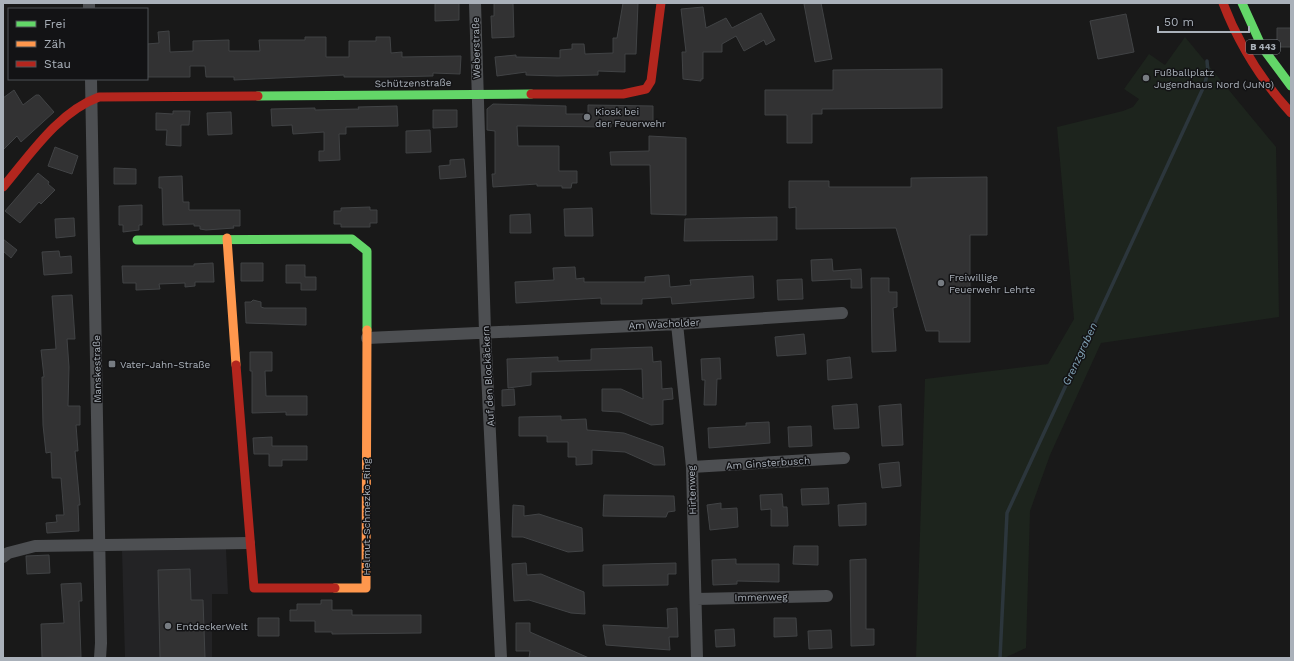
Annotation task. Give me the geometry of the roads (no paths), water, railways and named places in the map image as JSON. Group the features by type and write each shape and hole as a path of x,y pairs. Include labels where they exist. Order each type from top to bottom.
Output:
{"street":[{"name":"Weberstraße","path":"475,3 477,94"},
{"name":"Schützenstraße","path":"92,99 477,94 623,94 646,89 652,81 661,3"},
{"name":"B 443","path":"1223,3 1240,44 1252,65 1267,86 1291,113"},
{"name":"B 443","path":"1242,3 1248,19 1269,58 1291,86"},
{"name":"Manskestraße","path":"92,80 100,545 100,658"},
{"name":"Auf den Blockäckern","path":"477,94 485,332 501,658"},
{"path":"3,186 70,112 92,99"},
{"name":"Helmut-Schmezko-Ring","path":"137,240 227,238 352,239 367,251 366,588 254,588 249,543 227,238"},
{"name":"Am Wacholder","path":"485,332 677,324 842,313"},
{"name":"Hirtenweg","path":"677,324 692,468 697,658"},
{"path":"367,338 485,332"},
{"name":"Am Ginsterbusch","path":"692,468 844,458"},
{"path":"3,557 8,553 35,546 249,543"},
{"name":"Immenweg","path":"696,599 827,596"}],"waterway":[{"name":"Grenzgraben","path":"1000,658 1007,513 1204,86 1208,72 1207,61"}],"place":[{"name":"Fußballplatz Jugendhaus Nord (JuNo)","path":"1146,78"},
{"name":"Kiosk bei der Feuerwehr","path":"587,117"},
{"name":"Freiwillige Feuerwehr Lehrte","path":"941,283"},
{"name":"Vater-Jahn-Straße","path":"112,364"},
{"name":"EntdeckerWelt","path":"168,626"}]}
